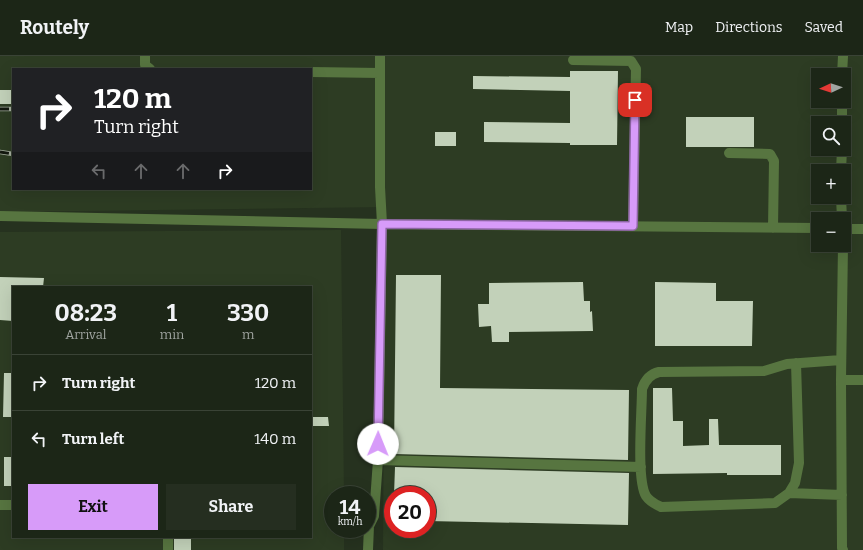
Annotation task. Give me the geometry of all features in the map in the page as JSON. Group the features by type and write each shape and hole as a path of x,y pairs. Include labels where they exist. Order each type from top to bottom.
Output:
{"lane":[{"path":"145,56 145,65 149,68"},
{"path":"368,550 369,526 374,516 378,460 382,224 380,187 380,56"},
{"path":"842,56 842,68"},
{"path":"573,60 631,61 636,69 633,226"},
{"path":"312,72 380,72"},
{"path":"729,153 770,154 774,161 773,228"},
{"path":"0,216 382,224 811,228"},
{"path":"851,229 863,229"},
{"path":"842,549 841,360 843,252"},
{"path":"796,363 799,463 795,484 790,493 775,503 661,507 653,503 647,497 641,477 642,389 645,381 653,374 659,372 764,371 787,364 796,363 841,360"},
{"path":"841,380 863,380"},
{"path":"378,460 641,467"},
{"path":"790,493 842,495"},
{"path":"0,505 12,505"},
{"path":"168,538 168,550"}],"shaded area":[{"path":"0,56 863,56 863,550 383,550 385,207 0,212"},
{"path":"341,230 344,486 324,486 324,538 344,538 344,550 0,550 0,232"}],"building":[{"path":"570,71 618,71 617,145 484,142 484,122 570,123 570,91 473,89 473,76 570,77"},
{"path":"0,90 12,90 12,104 0,104"},
{"path":"686,117 754,117 754,147 686,147"},
{"path":"435,132 456,132 456,146 435,146"},
{"path":"396,275 441,275 440,388 629,390 628,460 394,454"},
{"path":"0,277 44,278 43,286 12,286 12,321 0,320"},
{"path":"583,282 584,301 590,301 593,331 509,332 509,342 492,342 491,326 479,327 478,304 489,304 489,283"},
{"path":"655,282 716,283 716,301 753,301 752,346 655,346"},
{"path":"4,373 12,373 12,417 3,417"},
{"path":"653,388 672,388 673,421 683,421 683,446 709,445 709,419 718,419 719,445 781,445 781,475 727,475 727,473 653,474"},
{"path":"312,417 328,417 329,426 312,426"},
{"path":"4,457 12,457 12,486 4,486"},
{"path":"395,467 629,473 628,525 436,521 436,486 394,486"},
{"path":"174,538 191,538 191,550 174,550"}],"railway":[{"path":"0,109 12,109"},
{"path":"0,152 12,154"}],"route":[{"path":"378,444 382,224 633,226 635,100"}]}
